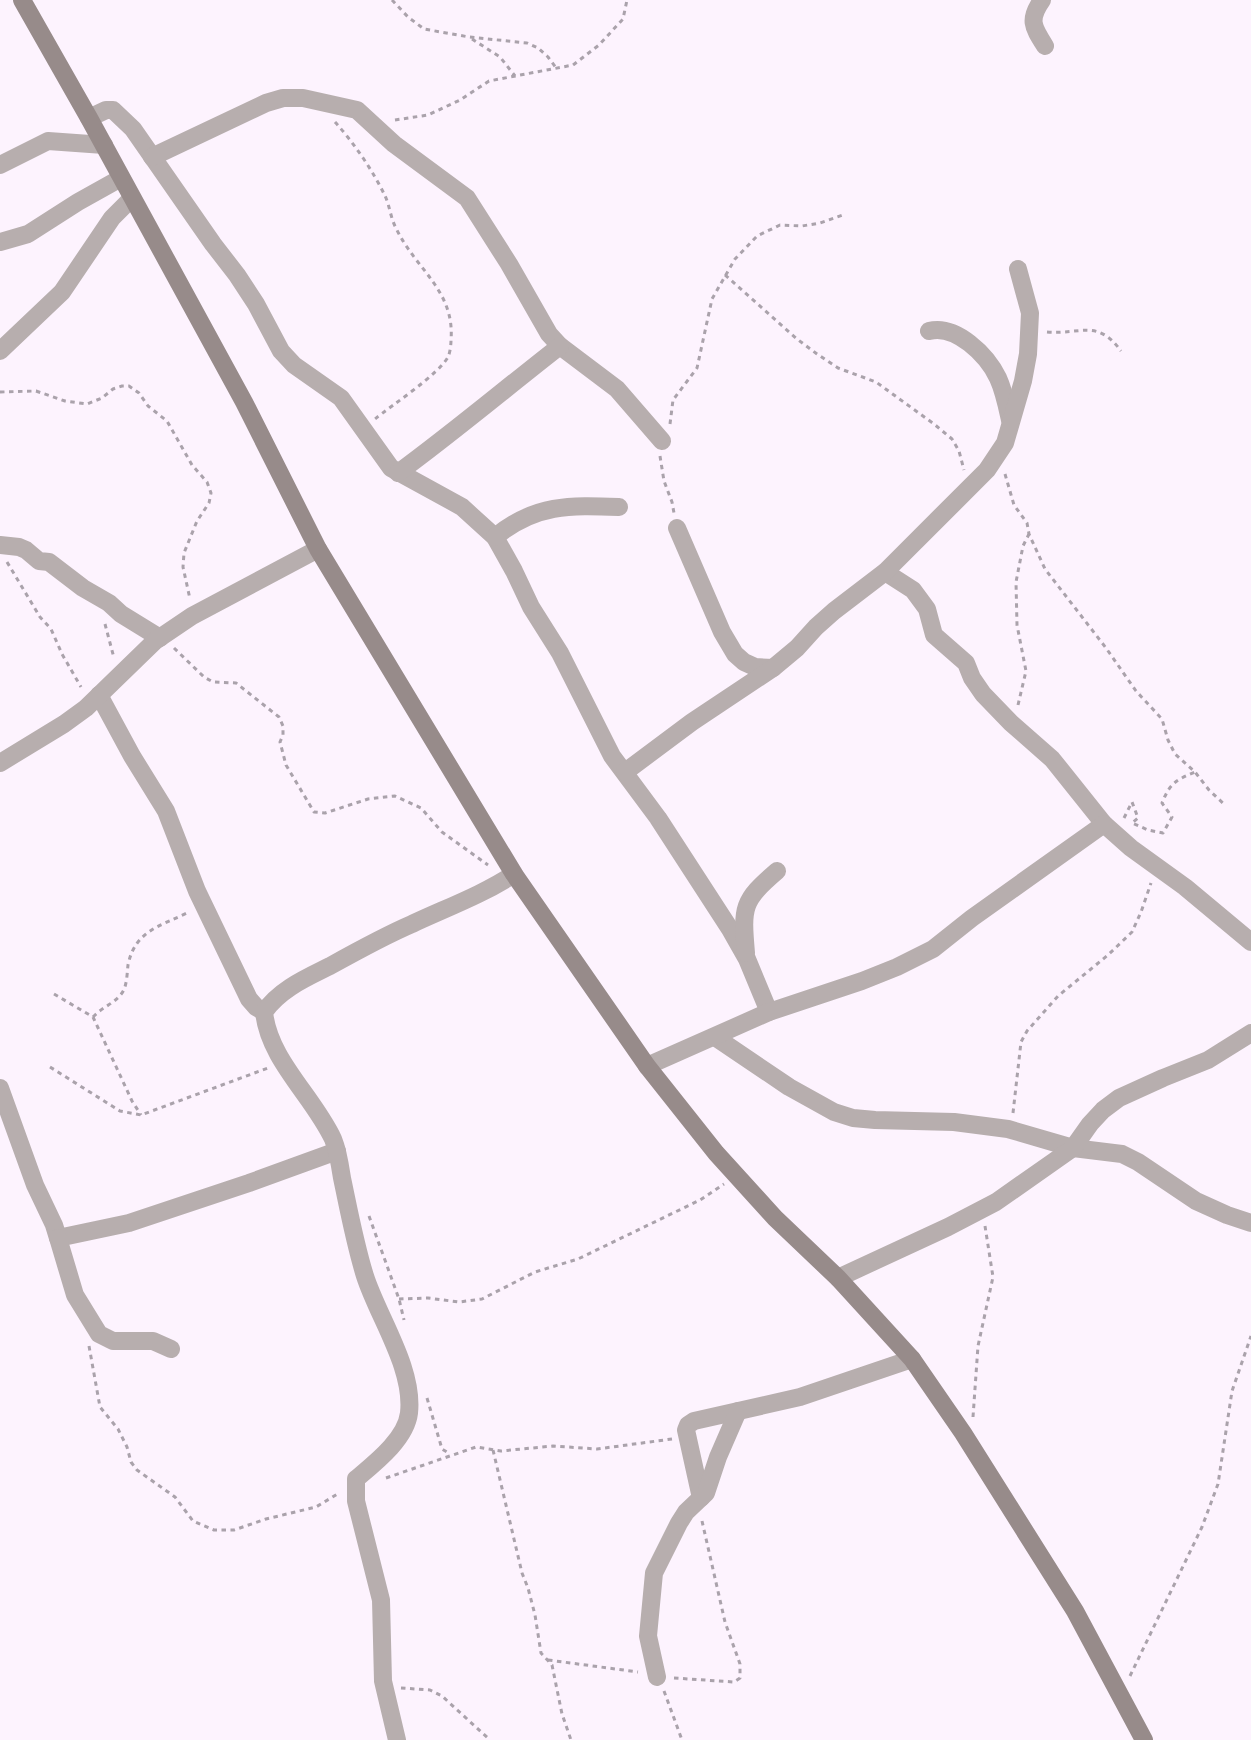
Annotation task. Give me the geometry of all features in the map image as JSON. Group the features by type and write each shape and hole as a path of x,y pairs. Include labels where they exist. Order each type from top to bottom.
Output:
{"street":[{"path":"22,0 89,117 244,402 318,549 509,877 647,1066 735,1177 838,1278 912,1359 963,1433 1075,1611 1144,1740"},
{"path":"1042,0 1035,9 1033,20 1035,29 1045,46"},
{"path":"152,157 266,103 283,98 303,98 357,110 393,144 467,198 509,264 526,298 549,334 560,346 617,389 662,441"},
{"path":"89,117 106,110 115,111 133,129 237,275 256,304 281,351 294,365 341,398 387,463 398,473 438,492 462,507 495,537 531,607 560,653 612,756 658,818 708,892 747,959 769,1012"},
{"path":"0,165 48,141 104,145"},
{"path":"0,242 28,234 121,178"},
{"path":"0,351 62,292 112,218 132,198"},
{"path":"625,772 692,722 773,668 797,648 834,611 885,572 975,483 999,455 1005,443 1023,381 1030,329 1030,313 1018,269"},
{"path":"929,331 938,328 959,336 989,364 999,379 1011,421"},
{"path":"398,473 560,346"},
{"path":"495,537 525,516 555,508 578,505 619,507"},
{"path":"677,528 722,632 735,654 744,662 755,667 773,668"},
{"path":"2,550 19,547 39,561 49,562 109,603 121,614 161,637"},
{"path":"0,763 64,724 95,699 161,637 192,616 318,549"},
{"path":"885,572 913,590 927,609 928,620 934,635 966,663 972,678 983,694 1011,723 1052,759 1110,829 1251,942"},
{"path":"95,699 166,811 204,905 249,999 264,1012"},
{"path":"647,1066 769,1012 862,981 933,949 972,918 1110,829"},
{"path":"747,959 744,918 750,896 777,871"},
{"path":"397,1740 383,1681 381,1600 355,1490 356,1479 389,1450 406,1425 409,1413 406,1382 397,1352 365,1276 333,1140 320,1116 283,1062 265,1024 264,1012 282,992 314,974 410,924 509,877"},
{"path":"838,1278 996,1202 1073,1148 1097,1117 1119,1098 1208,1060 1251,1033"},
{"path":"715,1037 789,1087 834,1112 853,1118 954,1122 1008,1128 1073,1148 1122,1154 1138,1162 1196,1201 1251,1223"},
{"path":"0,1088 35,1185 54,1224 75,1295 99,1334 113,1341 153,1341 171,1349"},
{"path":"57,1238 129,1223 336,1151"},
{"path":"699,1500 687,1435 688,1425 694,1421 800,1397 912,1359"},
{"path":"657,1677 648,1636 654,1573 679,1523 706,1493 718,1457 738,1411"}],"path":[{"path":"392,0 408,17 424,29 469,37 527,43 549,57 557,69"},
{"path":"370,120 400,121 428,115 460,100 489,81 573,65 600,45 623,19 627,0"},
{"path":"469,37 500,57 515,76"},
{"path":"332,119 352,141 386,198 396,228 411,254 434,281 445,300 452,324 448,357 434,372 363,428"},
{"path":"677,528 672,502 664,482 660,453 662,441 669,430 673,400 697,368 709,309 725,275 735,259 757,236 780,225 820,223 843,215"},
{"path":"725,275 817,354 838,368 876,382 934,424 952,439 959,451 965,474 975,483"},
{"path":"1030,329 1053,333 1088,330 1097,332 1112,339 1121,351"},
{"path":"0,392 36,391 66,401 87,404 102,398 113,389 129,386 166,421 192,465 207,482 211,493 209,503 197,520 184,553 183,567 192,616"},
{"path":"999,455 1014,505 1027,523 1029,534 1045,569 1107,648 1136,691 1162,719 1175,754 1225,805"},
{"path":"1011,723 1024,685 1026,671 1017,626 1015,600 1019,563 1029,534"},
{"path":"2,550 40,616 51,629 62,654 95,699"},
{"path":"100,599 115,661 121,675"},
{"path":"161,637 204,677 213,682 236,684 279,717 283,726 280,742 286,765 314,812 325,813 368,799 395,796 421,808 442,832 509,877"},
{"path":"1110,829 1132,802 1138,818 1132,822 1148,830 1163,833 1172,817 1162,803 1167,791 1172,784 1195,772"},
{"path":"1008,1128 1013,1113 1021,1042 1027,1031 1058,996 1132,932 1148,889 1159,868"},
{"path":"93,1017 98,1011 111,1005 124,990 133,948 141,937 204,905"},
{"path":"54,994 93,1017 132,1101 141,1115"},
{"path":"50,1067 120,1111 141,1115 283,1062"},
{"path":"399,1299 428,1298 459,1302 482,1299 535,1272 578,1259 662,1219 700,1200 735,1177"},
{"path":"366,1209 399,1299 405,1328"},
{"path":"963,1433 973,1420 978,1346 993,1277 982,1209"},
{"path":"90,1320 89,1350 100,1407 118,1429 131,1462 137,1470 175,1497 193,1521 214,1530 234,1530 266,1519 316,1507 333,1495 355,1490"},
{"path":"1121,1695 1202,1527 1218,1484 1233,1392 1251,1336"},
{"path":"425,1394 442,1449 451,1454"},
{"path":"384,1479 476,1447 493,1450 554,1446 597,1449 666,1441 687,1435"},
{"path":"493,1450 522,1573 535,1615 541,1653 552,1665 562,1714 572,1740"},
{"path":"548,1660 657,1677 734,1682 740,1678 740,1664 725,1622 699,1500"},
{"path":"657,1677 682,1740"},
{"path":"383,1681 403,1689 430,1690 442,1696 490,1740"}]}
